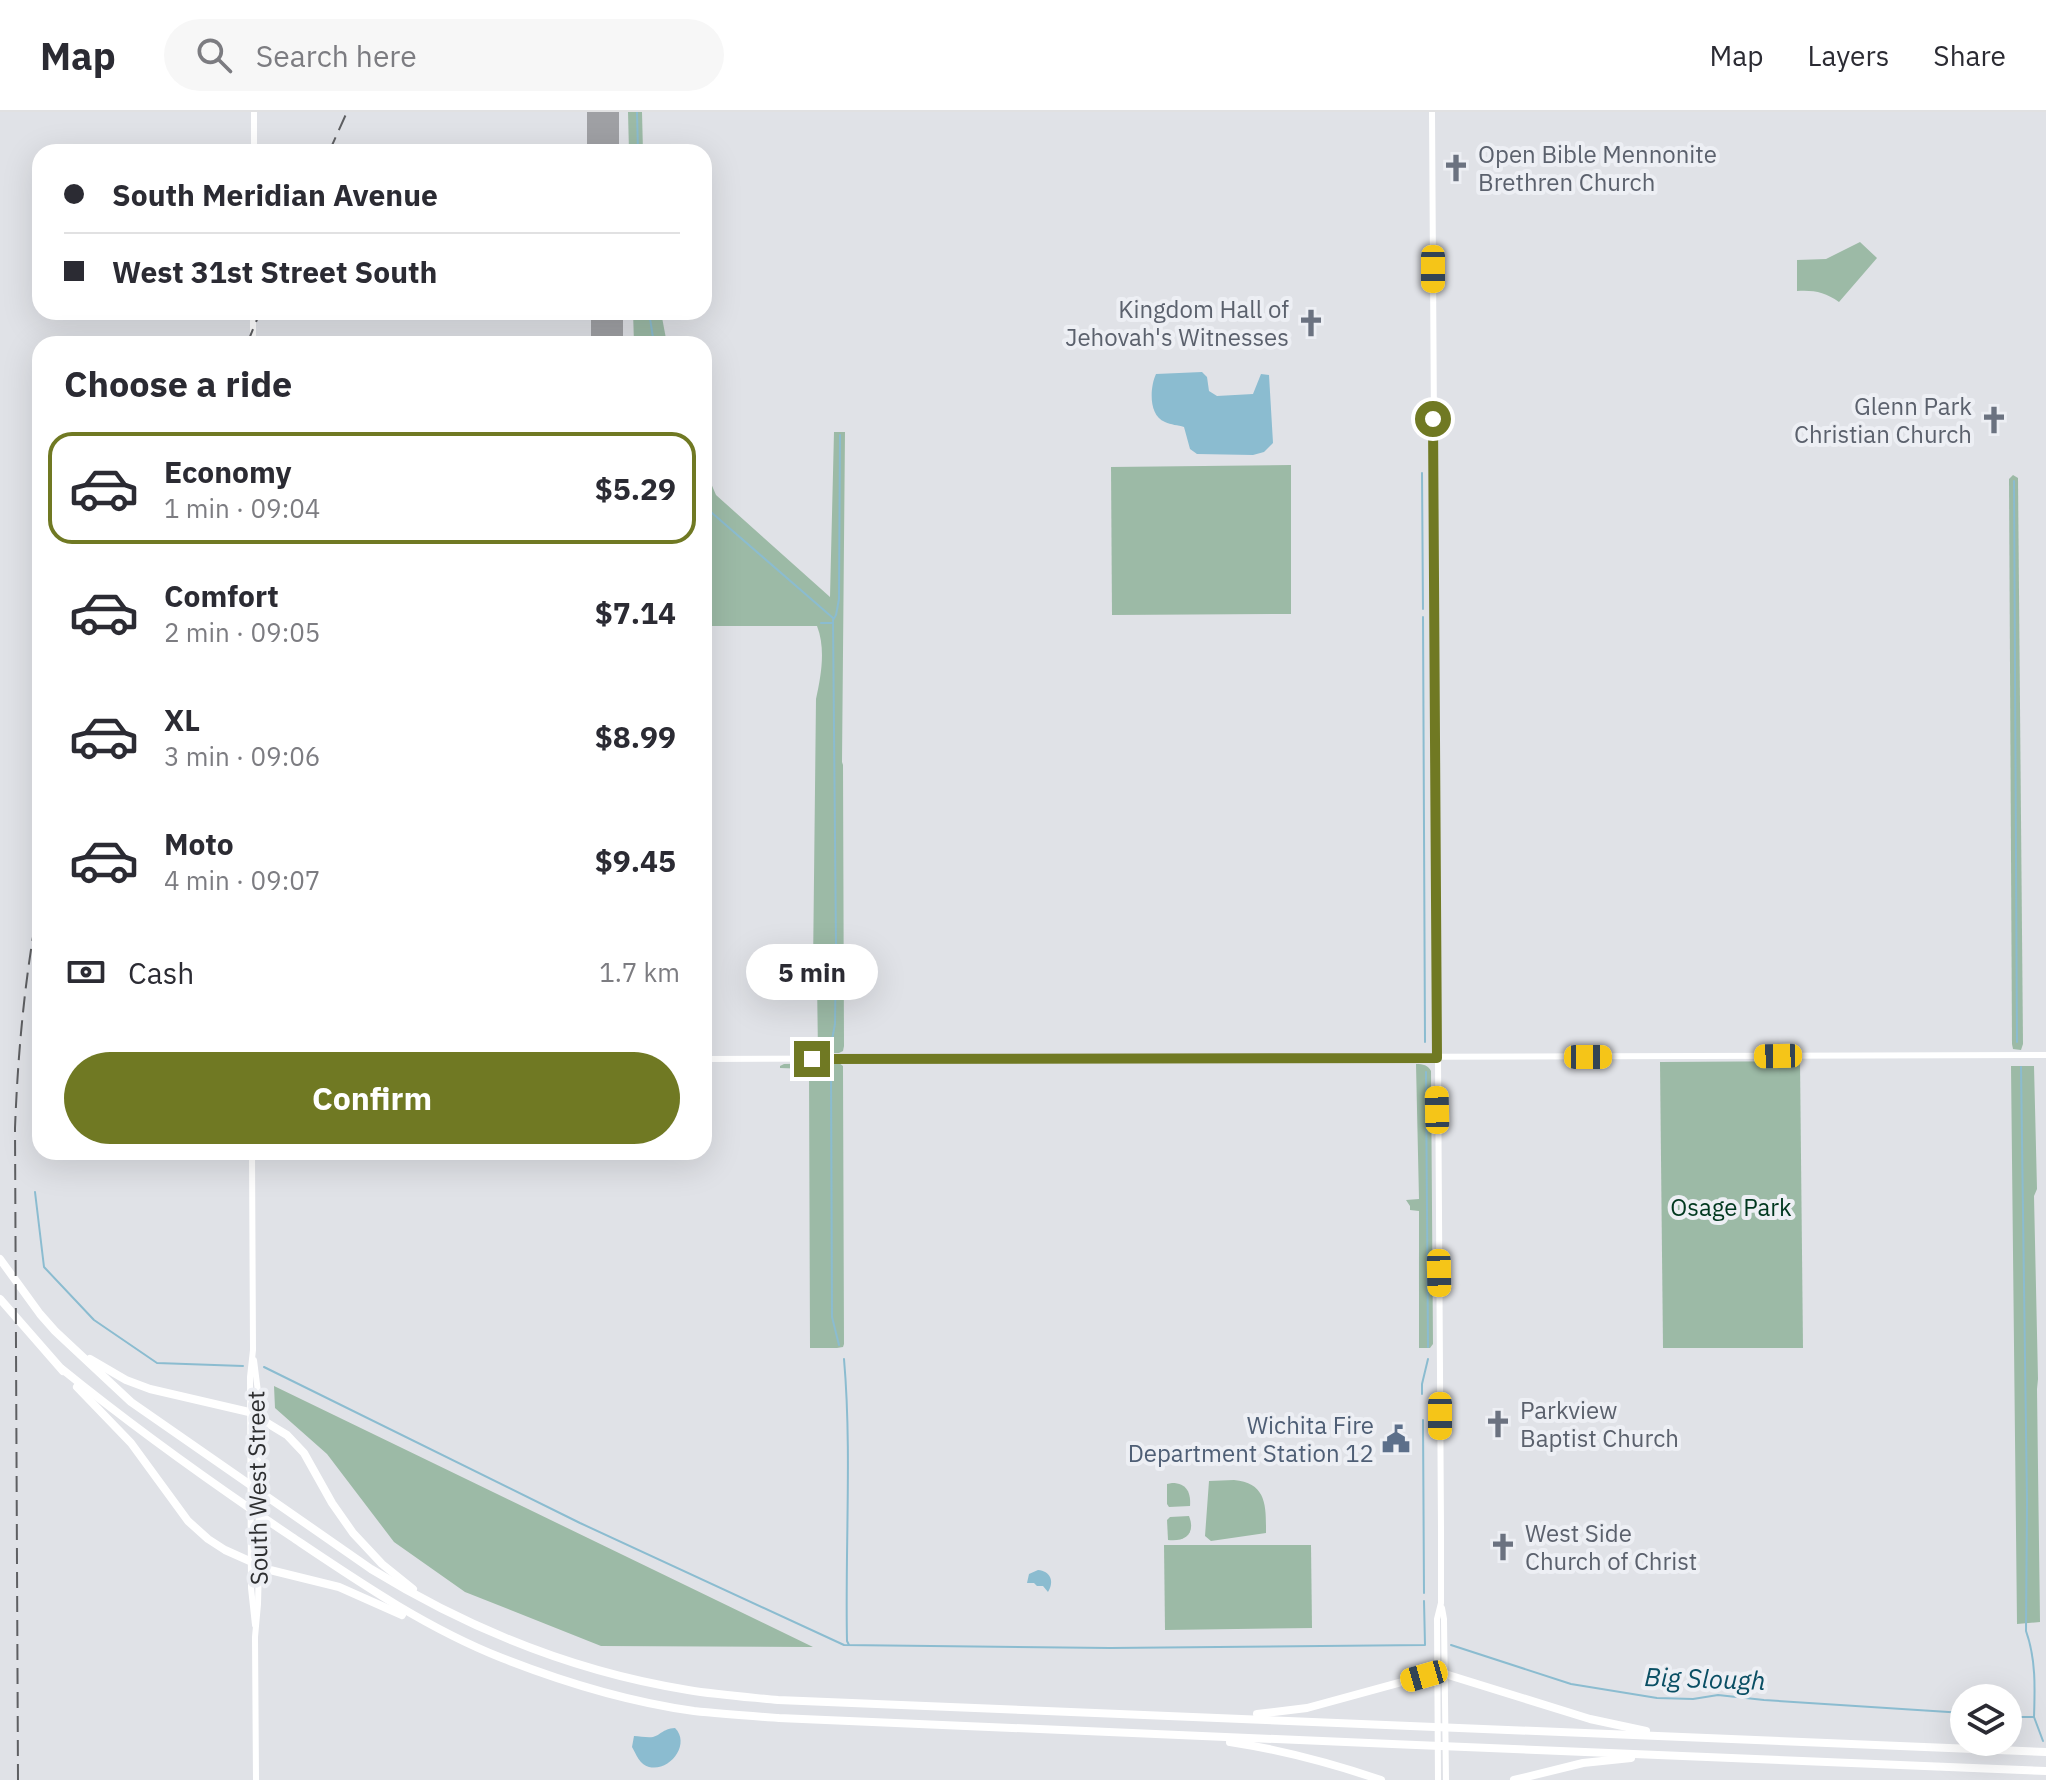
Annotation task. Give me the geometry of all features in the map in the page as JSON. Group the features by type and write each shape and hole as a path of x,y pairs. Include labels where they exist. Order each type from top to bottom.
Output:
{"highway":[{"path":"0,1259 55,1331 131,1402 371,1569 447,1612 495,1634 559,1659 624,1677 700,1692 778,1700 2046,1752"},
{"path":"0,1299 141,1456 188,1521 225,1550 254,1563 354,1593 500,1657 571,1682 631,1698 694,1711 795,1719 2046,1771"},
{"path":"77,1351 126,1380 150,1389 254,1414 287,1435 304,1453 341,1518 382,1564 447,1612"},
{"path":"62,1369 115,1412 237,1500 386,1600 467,1643"},
{"path":"1216,1717 1307,1708 1441,1674 1590,1719 1686,1737"},
{"path":"1198,1736 1291,1753 1381,1780"},
{"path":"1514,1780 1583,1763 1667,1755"}],"street":[{"path":"254,112 254,144"},
{"path":"1432,112 1441,1603 1437,1619 1446,1780"},
{"path":"712,1059 2046,1055"},
{"name":"South West Street","path":"252,1160 253,1350 258,1392 254,1414 252,1605 255,1625 256,1780"},
{"path":"1438,1780 1441,1674"}],"green space":[{"path":"628,112 642,112 643,144 629,144"},
{"path":"1860,242 1877,258 1839,302 1819,292 1797,291 1797,260 1826,259"},
{"path":"633,320 662,320 666,336 634,336"},
{"path":"834,432 845,432 842,762 844,1046 839,1053 818,1053 817,980 813,968 816,699 821,672 820,635 817,626 712,626 712,486 716,495 830,597"},
{"path":"1291,465 1291,614 1112,615 1111,467"},
{"path":"2013,475 2018,478 2021,1050 2013,1049 2012,1044 2009,479"},
{"name":"Osage Park","path":"1800,1061 1803,1348 1663,1348 1660,1062"},
{"path":"839,1063 843,1066 844,1344 837,1348 810,1348 809,1069 780,1066"},
{"path":"1416,1064 1425,1065 1431,1071 1433,1344 1430,1348 1419,1348 1419,1211 1410,1210 1406,1200 1419,1199"},
{"path":"2011,1066 2034,1066 2037,1189 2034,1196 2040,1622 2017,1624"},
{"path":"274,1386 813,1647 601,1646 465,1592 394,1542 327,1454 275,1408"},
{"path":"1209,1481 1245,1482 1259,1491 1265,1505 1266,1533 1211,1541 1205,1536"},
{"path":"1167,1484 1187,1490 1190,1506 1169,1507"},
{"path":"1189,1516 1191,1528 1188,1536 1168,1540 1167,1520 1170,1517"},
{"path":"1164,1545 1311,1545 1312,1628 1165,1630"}],"water":[{"path":"1202,372 1207,377 1209,391 1217,396 1253,394 1261,374 1269,375 1273,443 1264,452 1253,455 1197,454 1190,449 1184,427 1159,418 1152,400 1156,374"},
{"path":"1038,1570 1050,1577 1048,1592 1043,1586 1027,1583 1029,1574"},
{"path":"675,1728 681,1742 671,1761 657,1767 643,1764 632,1747 634,1736 653,1737"}],"waterway":[{"path":"637,112 638,144"},
{"path":"650,320 653,336"},
{"path":"831,1045 835,1024 836,946 833,620 839,599 840,435"},
{"path":"1422,473 1423,609"},
{"path":"2014,481 2017,1042"},
{"path":"712,513 833,618"},
{"path":"1423,617 1425,1042"},
{"path":"821,623 832,623"},
{"path":"2021,1067 2026,1631 2035,1684 2034,1717"},
{"path":"831,1070 832,1317 839,1345"},
{"path":"1426,1072 1428,1347"},
{"path":"35,1192 44,1267 94,1320 157,1363 243,1366"},
{"path":"844,1359 848,1429 849,1645"},
{"path":"1422,1394 1428,1359"},
{"path":"264,1367 580,1523 844,1645 1110,1648 1425,1645 1424,1601"},
{"path":"1423,1420 1424,1593"},
{"name":"Big Slough","path":"1451,1645 1571,1684 1657,1698 1693,1699 1718,1695 1950,1712"},
{"name":"Big Slough","path":"2022,1717 2034,1717 2043,1741"}],"runway":[{"path":"603,112 603,144"},
{"path":"607,320 607,336"}],"railway":[{"path":"333,144 347,112"},
{"path":"250,336 257,320"},
{"path":"18,1780 15,1128 23,1012 32,944"}],"place":[{"name":"Open Bible Mennonite Brethren Church","path":"1456,168"},
{"name":"Kingdom Hall of Jehovah's Witnesses","path":"1311,323"},
{"name":"Glenn Park Christian Church","path":"1994,420"},
{"name":"Parkview Baptist Church","path":"1498,1424"},
{"name":"Wichita Fire Department Station 12","path":"1396,1439"},
{"name":"West Side Church of Christ","path":"1503,1547"}],"route":[{"path":"812,1059 1437,1058 1433,419"}]}
